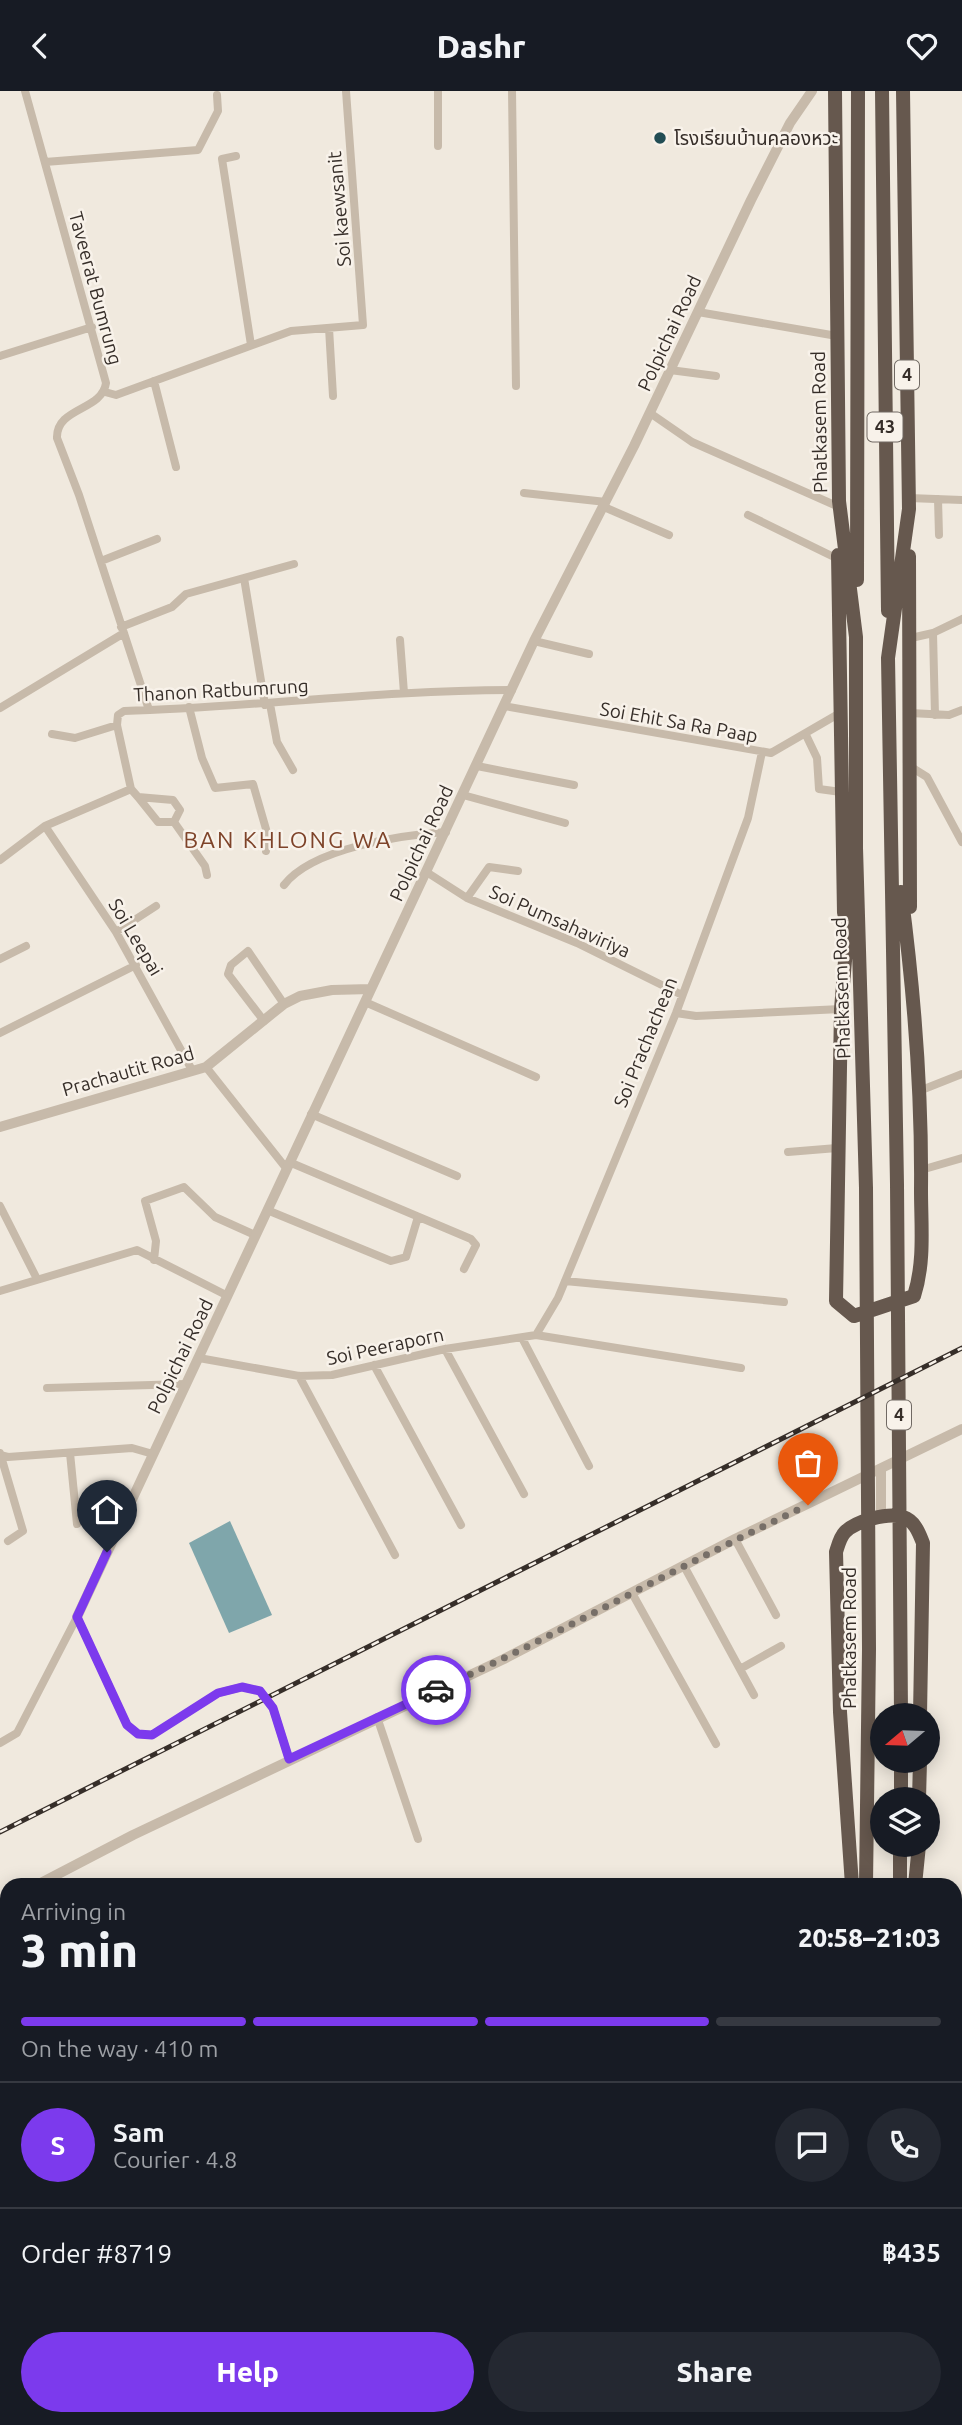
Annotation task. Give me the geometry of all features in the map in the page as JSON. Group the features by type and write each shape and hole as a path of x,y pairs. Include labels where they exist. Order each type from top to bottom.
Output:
{"highway":[{"name":"Phatkasem Road","path":"835,91 839,504 856,637 856,848 866,1188 869,1649 866,1878"},
{"name":"43","path":"856,637 858,91"},
{"name":"43","path":"882,91 888,658"},
{"name":"4","path":"901,1703 897,1184 888,658 909,504 903,91"},
{"path":"839,504 839,713 845,949"},
{"path":"909,504 909,956"},
{"path":"856,848 845,949 836,1148 836,1301 854,1316 914,1296 921,1273 919,1091 909,956 892,828"},
{"path":"852,1878 841,1712 836,1552 843,1533 854,1525 881,1517 904,1517 917,1528 923,1543 920,1703"},
{"path":"900,1878 901,1857"},
{"path":"916,1878 918,1857"}],"street":[{"name":"Taveerat Bumrung","path":"25,91 106,383 105,392 62,420 57,428 57,437 149,710"},
{"name":"Soi kaewsanit","path":"330,328 363,325 346,91"},
{"path":"438,91 438,146"},
{"path":"512,91 516,386"},
{"name":"Polpichai Road","path":"77,1617 311,1114 428,873 534,641 605,505 790,123 812,91"},
{"path":"45,162 198,150 218,111 217,95"},
{"path":"236,156 222,159 251,345"},
{"path":"698,311 837,336"},
{"path":"0,356 92,327"},
{"path":"105,392 116,395 291,331 330,328 333,396"},
{"path":"670,370 716,376"},
{"path":"154,381 176,467"},
{"path":"650,413 692,442 839,504"},
{"path":"524,493 605,505 669,535"},
{"path":"909,504 938,499 962,500"},
{"path":"938,499 939,535"},
{"path":"748,515 838,559"},
{"path":"101,561 157,540"},
{"path":"0,708 122,630 172,607 186,594 294,564"},
{"path":"244,578 251,624 277,742 293,770"},
{"path":"911,638 933,633 962,618"},
{"path":"933,633 935,715"},
{"path":"400,641 404,693"},
{"path":"534,641 589,654"},
{"name":"Thanon Ratbumrung","path":"131,789 117,725 118,715 124,711 268,705 404,693 512,690"},
{"name":"Soi Ehit Sa Ra Paap","path":"504,706 762,752 777,752 839,713"},
{"path":"189,707 202,758 215,788 253,784 268,836 266,851"},
{"path":"910,713 949,715 962,710"},
{"path":"52,734 75,738 117,725"},
{"path":"806,735 817,758 819,789 841,792"},
{"name":"Soi Prachachean","path":"536,1335 565,1280 676,1013 748,818 762,752"},
{"path":"477,766 574,785"},
{"path":"911,767 928,778 962,842"},
{"path":"0,860 44,826 131,789 158,822 174,822"},
{"path":"463,795 565,823"},
{"path":"138,797 173,800 180,810 174,822"},
{"path":"174,822 205,866 207,875"},
{"name":"Soi Leepai","path":"44,826 116,932 192,1070"},
{"path":"284,885 303,867 381,839 446,832"},
{"path":"467,898 489,867 517,871"},
{"name":"Soi Pumsahaviriya","path":"428,873 467,898 578,943 682,995"},
{"path":"116,932 156,906"},
{"path":"0,959 26,947"},
{"path":"264,1021 228,974 231,965 248,951 284,1004"},
{"path":"0,1034 136,965"},
{"name":"Prachautit Road","path":"0,1127 206,1067 284,1004 299,996 331,990 370,989"},
{"path":"365,1002 536,1077"},
{"path":"676,1013 696,1016 841,1009"},
{"path":"206,1067 287,1165 475,1242 464,1269"},
{"path":"919,1091 962,1074"},
{"path":"311,1114 457,1176"},
{"path":"788,1152 836,1148"},
{"path":"921,1170 962,1158"},
{"path":"154,1260 156,1241 145,1201 184,1187 215,1217 255,1235"},
{"path":"0,1206 37,1279"},
{"path":"267,1210 391,1261 406,1257 418,1217"},
{"path":"0,1291 137,1250 228,1296"},
{"path":"565,1280 784,1302"},
{"path":"536,1335 741,1368"},
{"name":"Soi Peeraporn","path":"199,1358 299,1376 332,1375 445,1349 536,1335"},
{"path":"522,1338 589,1466"},
{"path":"445,1349 524,1494"},
{"path":"374,1365 461,1525"},
{"path":"299,1376 376,1528 395,1555"},
{"path":"47,1388 186,1384"},
{"path":"51,1878 289,1759 504,1659 735,1539 881,1471 962,1429"},
{"path":"0,1454 8,1457 132,1448 153,1454"},
{"path":"70,1453 77,1524"},
{"path":"0,1454 23,1531 8,1541"},
{"path":"881,1471 881,1517"},
{"path":"735,1539 776,1615"},
{"path":"684,1566 754,1695"},
{"path":"632,1593 716,1744"},
{"path":"0,1743 17,1733 77,1617"},
{"path":"77,1617 127,1725 138,1734 152,1735 218,1693 242,1687 260,1691 273,1708 289,1759"},
{"path":"740,1669 781,1646"},
{"path":"377,1717 418,1839"}],"water":[{"path":"230,1521 272,1615 229,1633 189,1543"}],"railway":[{"path":"0,1832 962,1348"}],"way so far":[{"path":"436,1690 504,1659 735,1539 808,1505"}],"place":[{"name":"โรงเรียนบ้านคลองหวะ","path":"660,138"}],"district":[{"name":"BAN KHLONG WA","path":"288,840"}],"route":[{"path":"107,1552 77,1617 127,1725 138,1734 152,1735 218,1693 242,1687 260,1691 273,1708 289,1759 436,1690"}]}
